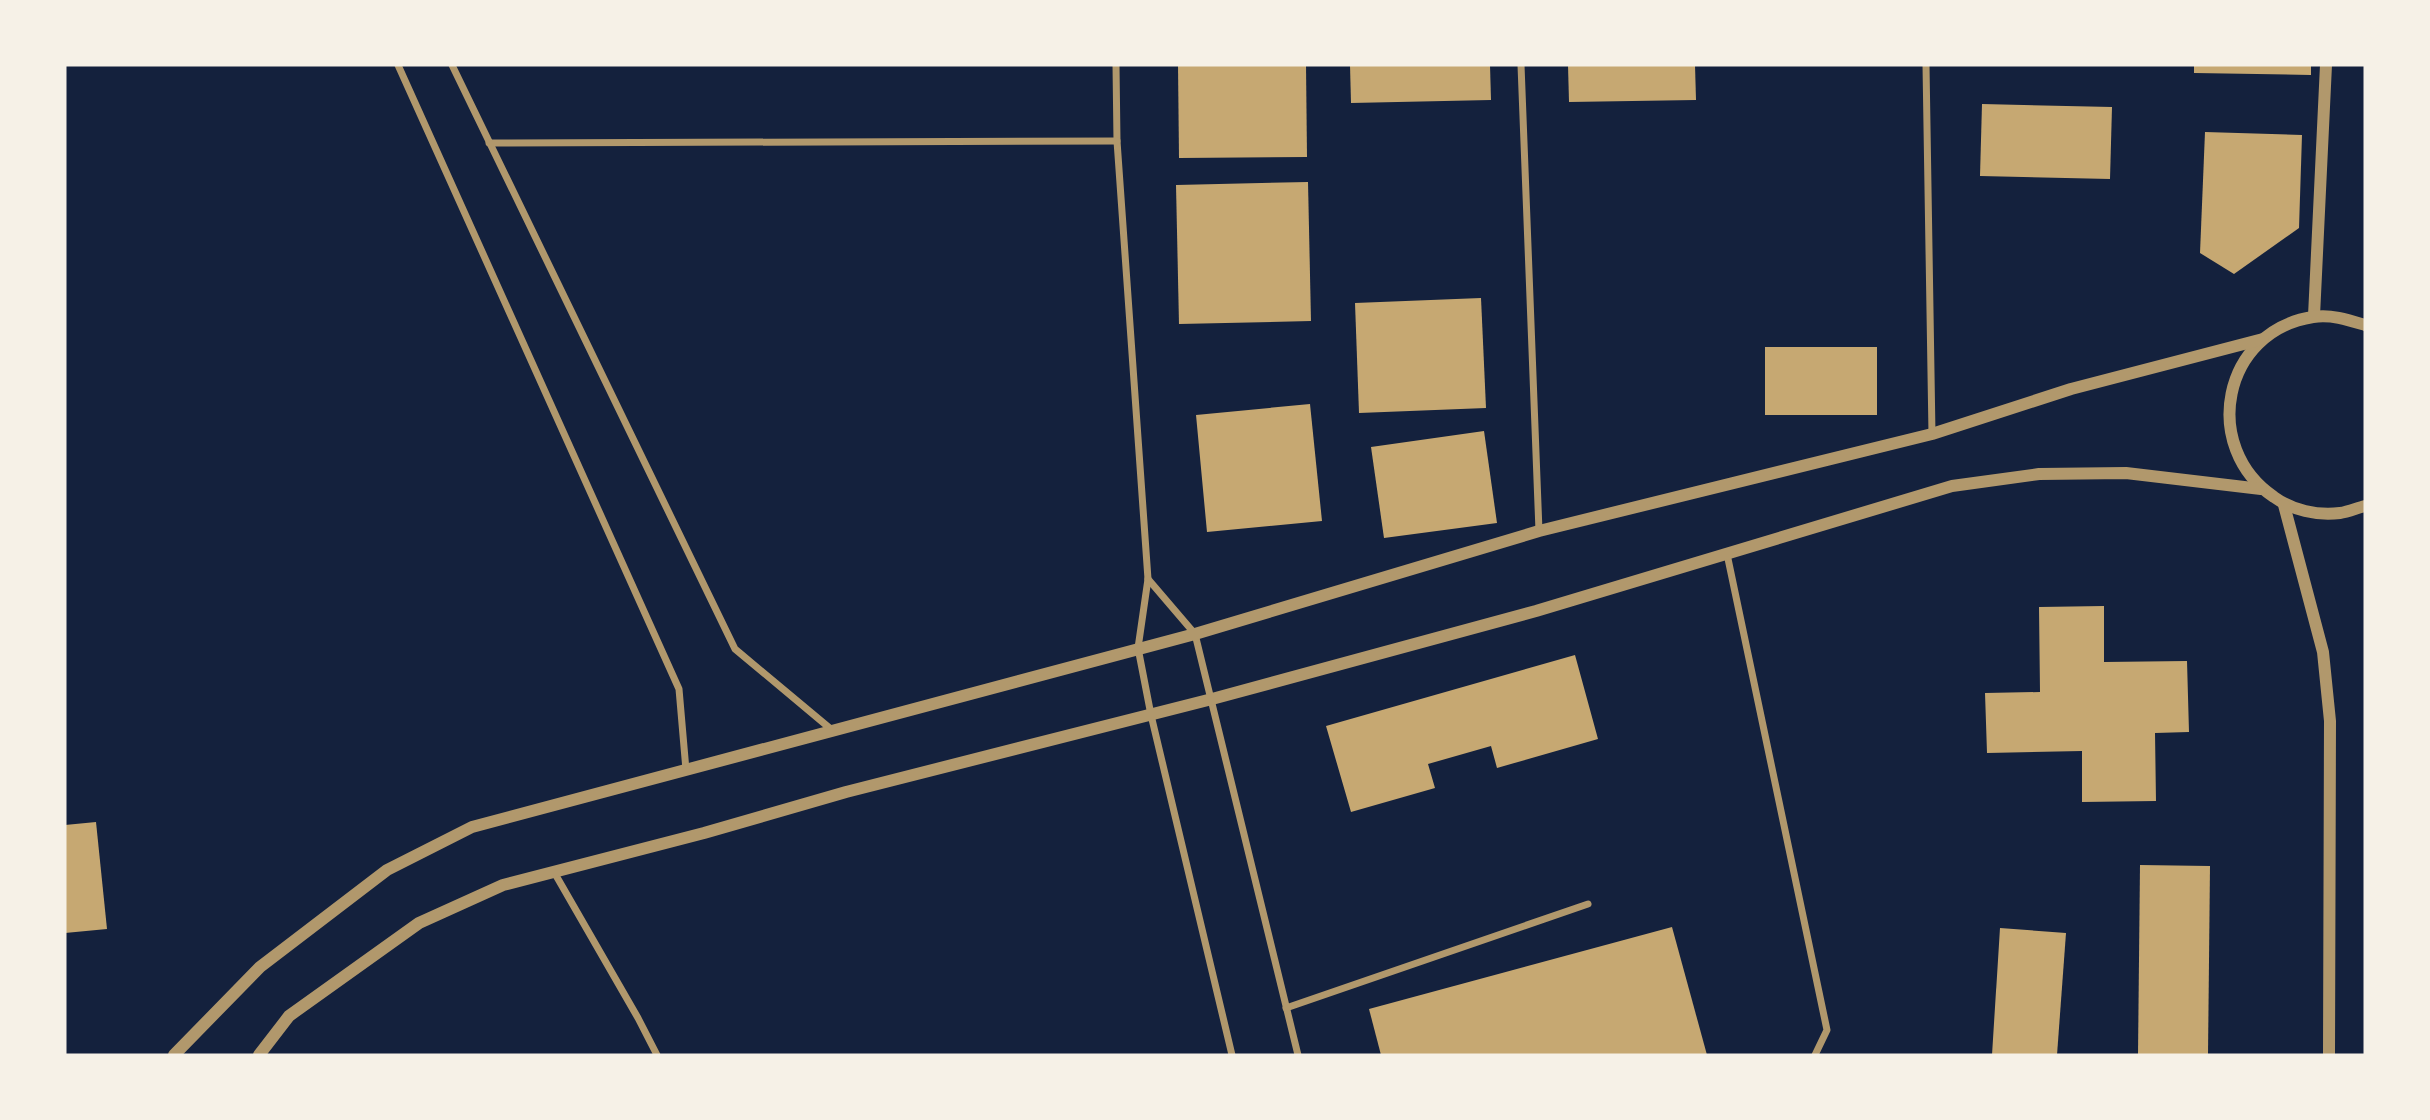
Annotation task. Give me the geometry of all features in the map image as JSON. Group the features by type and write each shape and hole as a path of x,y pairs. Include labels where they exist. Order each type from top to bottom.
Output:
{"street":[{"path":"398,65 678,689 686,771"},
{"path":"452,65 735,649 832,730"},
{"path":"1116,65 1116,141 1148,579 1138,648 1151,715 1232,1055"},
{"path":"1521,65 1539,531"},
{"path":"1926,65 1933,435"},
{"path":"2314,316 2326,65"},
{"path":"489,143 1116,141"},
{"path":"2365,325 2342,317 2314,316 2287,324 2263,339 2244,360 2232,386 2228,413 2231,442 2243,467 2261,489 2284,505 2311,513 2339,513 2365,506"},
{"path":"174,1055 260,967 387,870 472,827 1195,634 1539,531 1933,435 2071,389 2263,339"},
{"path":"259,1055 289,1016 419,923 503,885 1536,611 1952,486 2039,474 2126,473 2261,489"},
{"path":"2284,505 2323,652 2330,721 2329,1055"},
{"path":"1727,554 1827,1030 1815,1055"},
{"path":"1148,579 1195,634 1298,1055"},
{"path":"554,872 657,1055"},
{"path":"1286,1008 1588,904"}],"building":[{"path":"1178,65 1306,65 1307,157 1179,158"},
{"path":"1350,65 1490,65 1491,100 1351,103"},
{"path":"1568,65 1695,65 1696,100 1569,102"},
{"path":"2194,65 2311,65 2311,75 2194,73"},
{"path":"1982,104 2112,107 2110,179 1980,176"},
{"path":"2205,132 2302,135 2299,228 2234,274 2200,253"},
{"path":"1308,182 1311,321 1179,324 1176,185"},
{"path":"1481,298 1486,408 1359,413 1355,303"},
{"path":"1765,347 1877,347 1877,415 1765,415"},
{"path":"1310,404 1322,521 1207,532 1196,415"},
{"path":"1484,431 1497,523 1384,538 1371,447"},
{"path":"2104,606 2104,662 2187,661 2189,732 2155,733 2156,801 2082,802 2082,751 1987,753 1985,693 2040,692 2039,607"},
{"path":"1575,655 1598,739 1497,768 1491,746 1428,764 1435,788 1351,812 1326,726"},
{"path":"96,822 107,929 65,933 65,825"},
{"path":"2140,865 2210,866 2208,1055 2138,1055"},
{"path":"1672,927 1707,1055 1381,1055 1369,1009"},
{"path":"2000,928 2066,933 2057,1055 1992,1055"}]}
